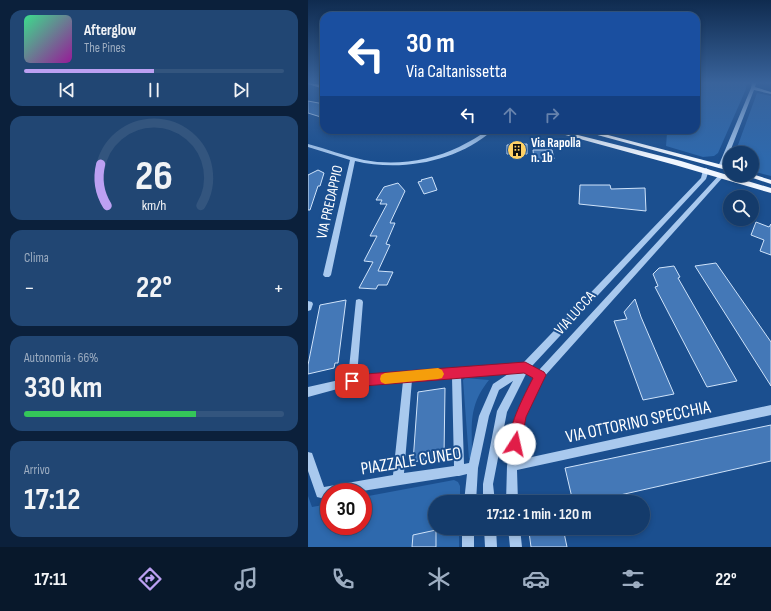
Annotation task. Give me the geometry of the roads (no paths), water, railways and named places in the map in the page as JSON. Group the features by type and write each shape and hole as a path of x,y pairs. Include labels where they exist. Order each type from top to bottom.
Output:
{"main road":[{"path":"566,134 706,170 771,191"},
{"path":"597,134 723,168"},
{"path":"759,178 771,182"}],"street":[{"path":"720,167 744,109"},
{"path":"308,145 353,159 374,163 419,161 457,150 484,134"},
{"name":"VIA PREDAPPIO","path":"327,275 353,159"},
{"name":"VIA LUCCA","path":"471,495 473,468 484,416 496,387 525,367 704,178 706,170"},
{"name":"VIA LUCCA","path":"512,495 512,466 520,416 540,375 722,175"},
{"path":"352,381 359,302"},
{"path":"308,392 352,381 456,372 525,367 540,375"},
{"name":"VIA LUCCA","path":"489,495 488,484 502,411 525,367"},
{"path":"456,372 459,471"},
{"path":"398,479 408,377"},
{"name":"VIA OTTORINO SPECCHIA","path":"512,466 771,410"},
{"name":"PIAZZALE CUNEO","path":"308,457 321,493 398,479 473,468"},
{"path":"468,535 468,547"},
{"path":"490,535 491,547"},
{"path":"515,535 516,547"}],"place":[{"name":"Via Rapolla n. 1b","path":"517,150"}]}
